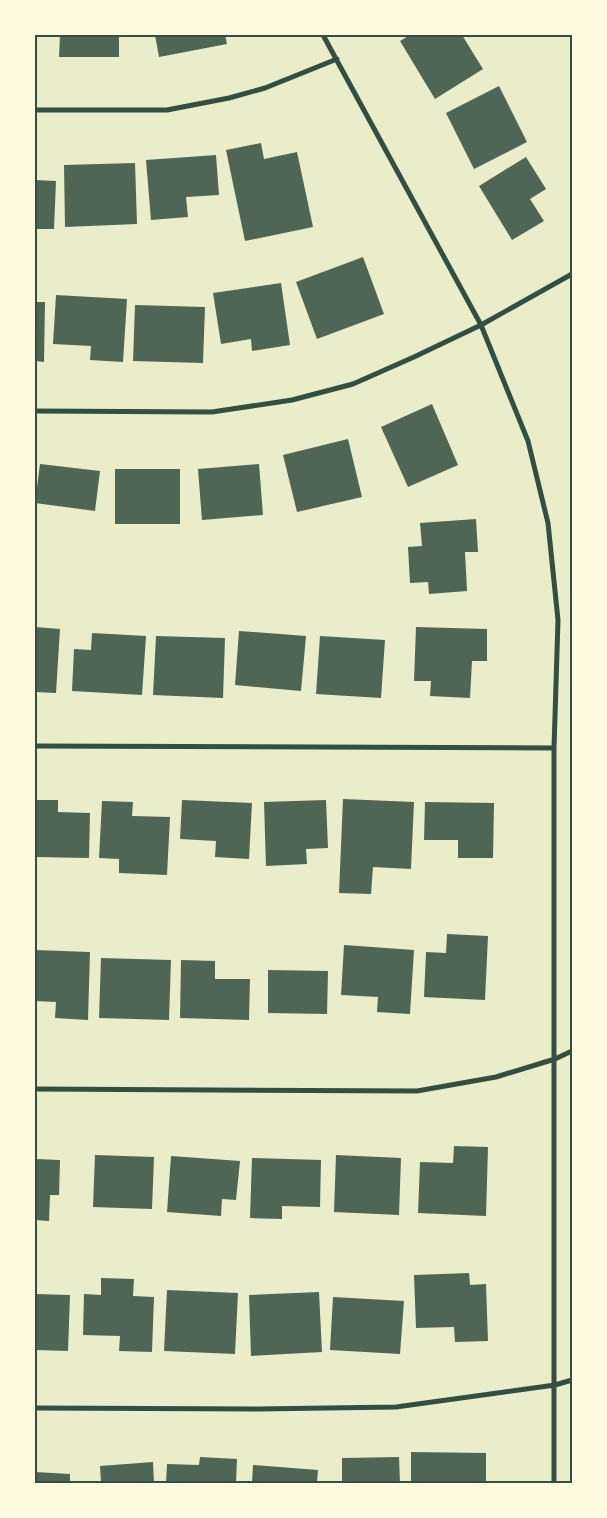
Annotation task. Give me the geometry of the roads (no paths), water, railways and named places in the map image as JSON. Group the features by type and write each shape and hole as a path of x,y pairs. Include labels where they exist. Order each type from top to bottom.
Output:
{"street":[{"path":"323,35 481,325 528,441 548,523 558,620 554,748 554,1483"},
{"path":"35,110 167,110 230,98 265,88 337,59"},
{"path":"35,411 212,412 292,400 353,384 414,357 481,325 572,274"},
{"path":"35,746 554,748"},
{"path":"35,1089 417,1091 496,1077 555,1059 572,1051"},
{"path":"35,1408 258,1409 396,1407 555,1385 572,1380"}]}
